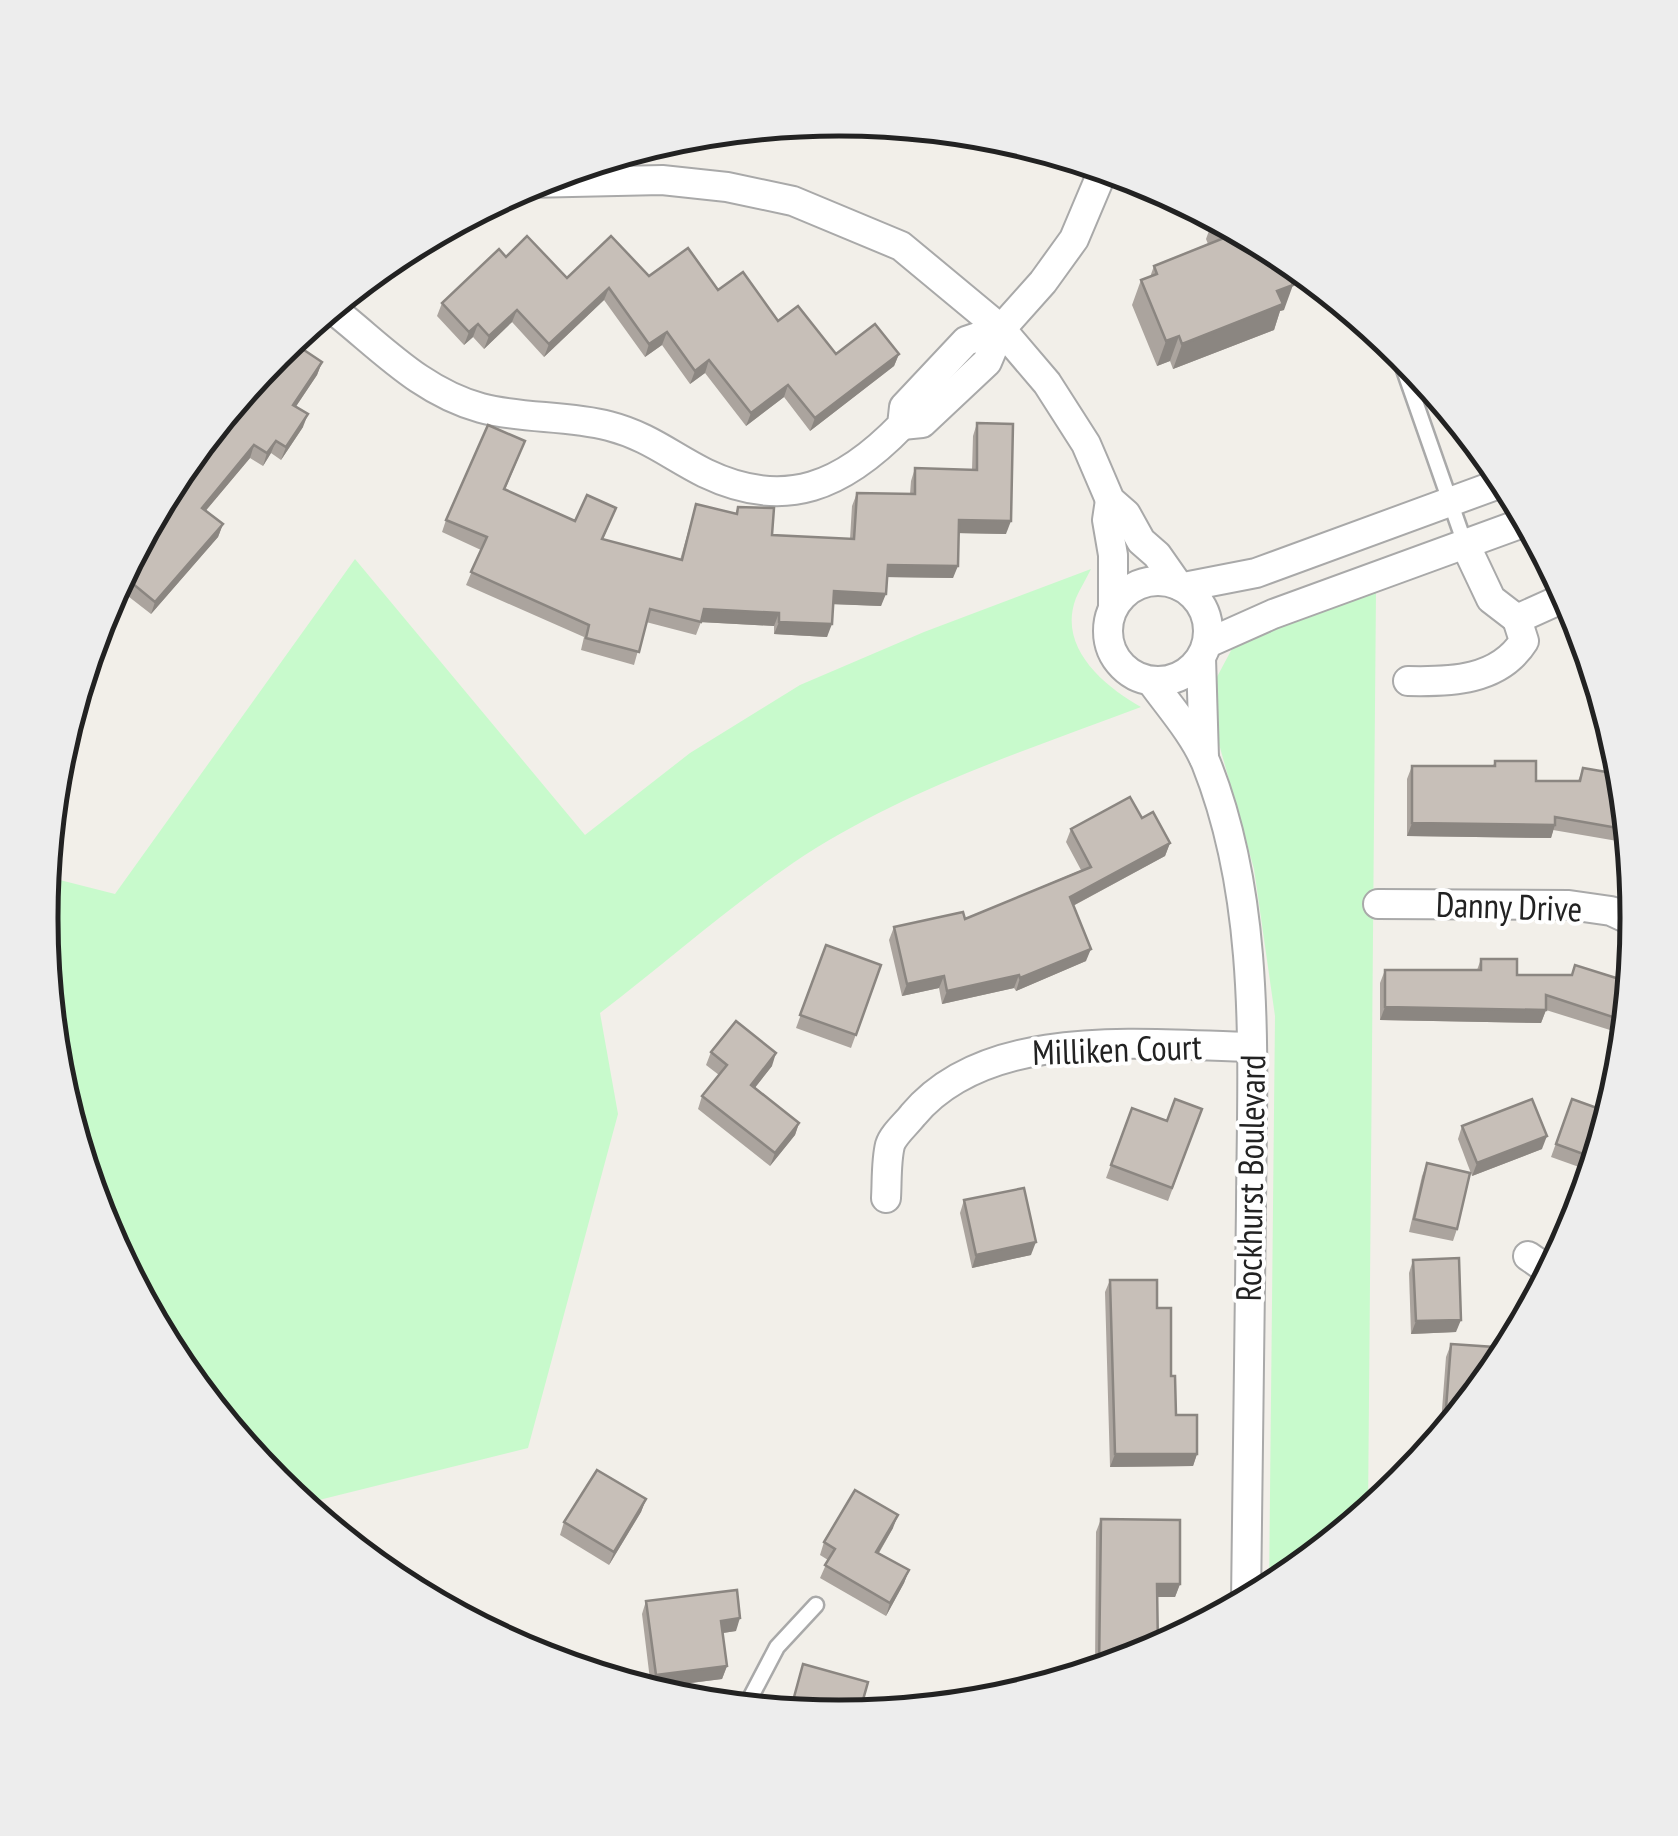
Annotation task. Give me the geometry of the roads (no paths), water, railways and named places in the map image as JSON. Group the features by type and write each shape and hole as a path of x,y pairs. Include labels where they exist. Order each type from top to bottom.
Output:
{"street":[{"path":"578,182 662,180 727,187 794,201 901,246 1002,329 1047,383 1086,444 1110,500 1126,514 1142,541 1205,611 1205,651"},
{"path":"340,317 394,362 452,398 484,408 610,426 644,438 729,483 787,490 834,480 861,464 902,425 904,407 966,341 1002,329 1074,238 1098,181"},
{"path":"1491,487 1256,573 1181,586 1153,581 1138,585 1124,594 1108,624 1108,641 1115,658 1126,670 1151,680 1176,679 1191,670 1205,651 1273,614 1515,525"},
{"path":"1110,500 1107,520 1114,555 1114,607"},
{"path":"1408,681 1440,682 1478,676 1504,664 1524,642 1517,619 1490,599 1465,544"},
{"path":"1517,619 1554,602"},
{"name":"Rockhurst Boulevard","path":"1204,759 1205,651"},
{"name":"Rockhurst Boulevard","path":"1151,680 1204,759 1220,806 1247,943 1252,1046 1246,1585"},
{"name":"Danny Drive","path":"1378,904 1569,905 1620,915"},
{"name":"Milliken Court","path":"886,1198 890,1142 924,1102 984,1063 1059,1048 1252,1046"}],"lane":[{"path":"1409,384 1465,544"},
{"path":"751,1694 778,1646 816,1605"}]}
